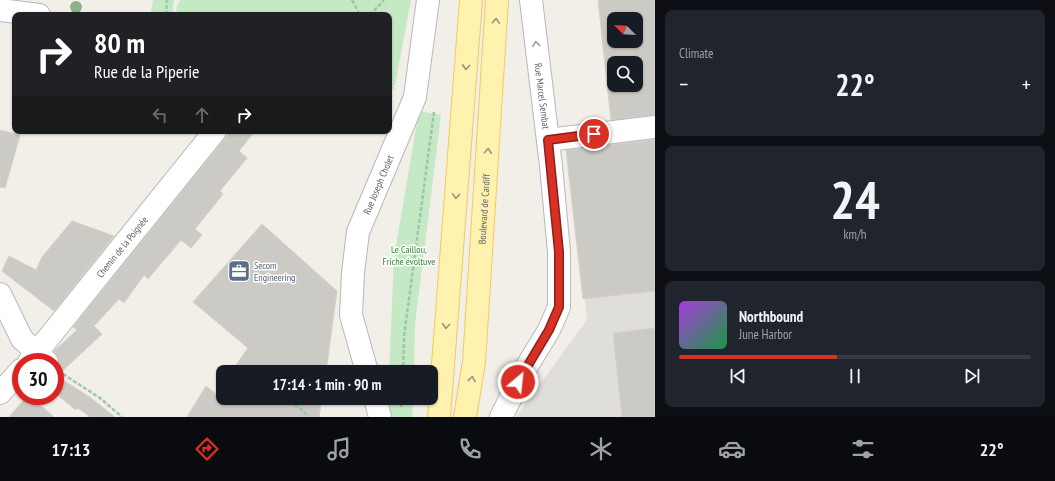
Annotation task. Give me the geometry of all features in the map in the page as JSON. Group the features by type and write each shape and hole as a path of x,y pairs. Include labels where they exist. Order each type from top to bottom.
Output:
{"main road":[{"path":"439,417 471,0"},
{"name":"Boulevard de Cardiff","path":"465,417 474,362 497,0"}],"street":[{"name":"Rue Joseph Cholet","path":"365,365 351,315 353,273 358,232 415,97 428,0"},
{"name":"Rue Marcel Sembat","path":"501,417 524,371 549,330 559,307 559,252 548,140 531,0"},
{"path":"0,10 16,12"},
{"path":"548,140 655,127"},
{"name":"Chemin de la Poignée","path":"51,353 213,134"},
{"path":"0,294 22,339 35,353"},
{"path":"0,393 12,380"}],"path":[{"path":"166,12 167,0"},
{"path":"352,0 358,12"},
{"path":"373,12 384,0"},
{"path":"403,365 404,336 434,108"},
{"path":"64,376 100,398 122,417"},
{"path":"295,405 304,411 308,417"}],"shaded area":[{"path":"655,136 655,417 516,417 587,320 566,147"}],"green space":[{"path":"153,0 174,0 172,12 151,12"},
{"path":"180,0 411,0 395,86 392,85 392,12 178,12 176,9"},
{"name":"Le Caillou, Friche évoltuve","path":"419,111 441,115 415,324 414,365 389,365 394,257"},
{"path":"388,405 413,405 412,417 387,417"}],"building":[{"path":"598,0 655,0 655,115 611,120 608,92 643,92 643,56 607,56 607,83"},
{"path":"0,130 20,135 5,188 0,187"},
{"path":"229,134 253,134 239,151 247,158 220,191 223,194 195,229 202,235 191,248 181,240 148,279 144,275 124,303 119,299 94,326 102,334 64,369 64,353 55,353 54,351 77,330 73,327"},
{"path":"655,140 655,291 583,299 566,150"},
{"path":"72,221 114,236 54,311 2,271 9,256 36,270 42,257"},
{"path":"262,224 337,291 327,365 236,365 248,348 193,302"},
{"path":"655,328 655,417 622,417 613,333"},
{"path":"64,381 91,398 115,417 90,417 78,408 76,410 64,400"},
{"path":"206,386 216,394 216,405 321,405 319,417 187,417"},
{"path":"19,405 40,405 54,417 9,417"}],"place":[{"name":"Secom Engineering","path":"239,271"}],"route":[{"path":"518,382 549,330 559,307 559,252 552,166 548,140 594,134"}]}
